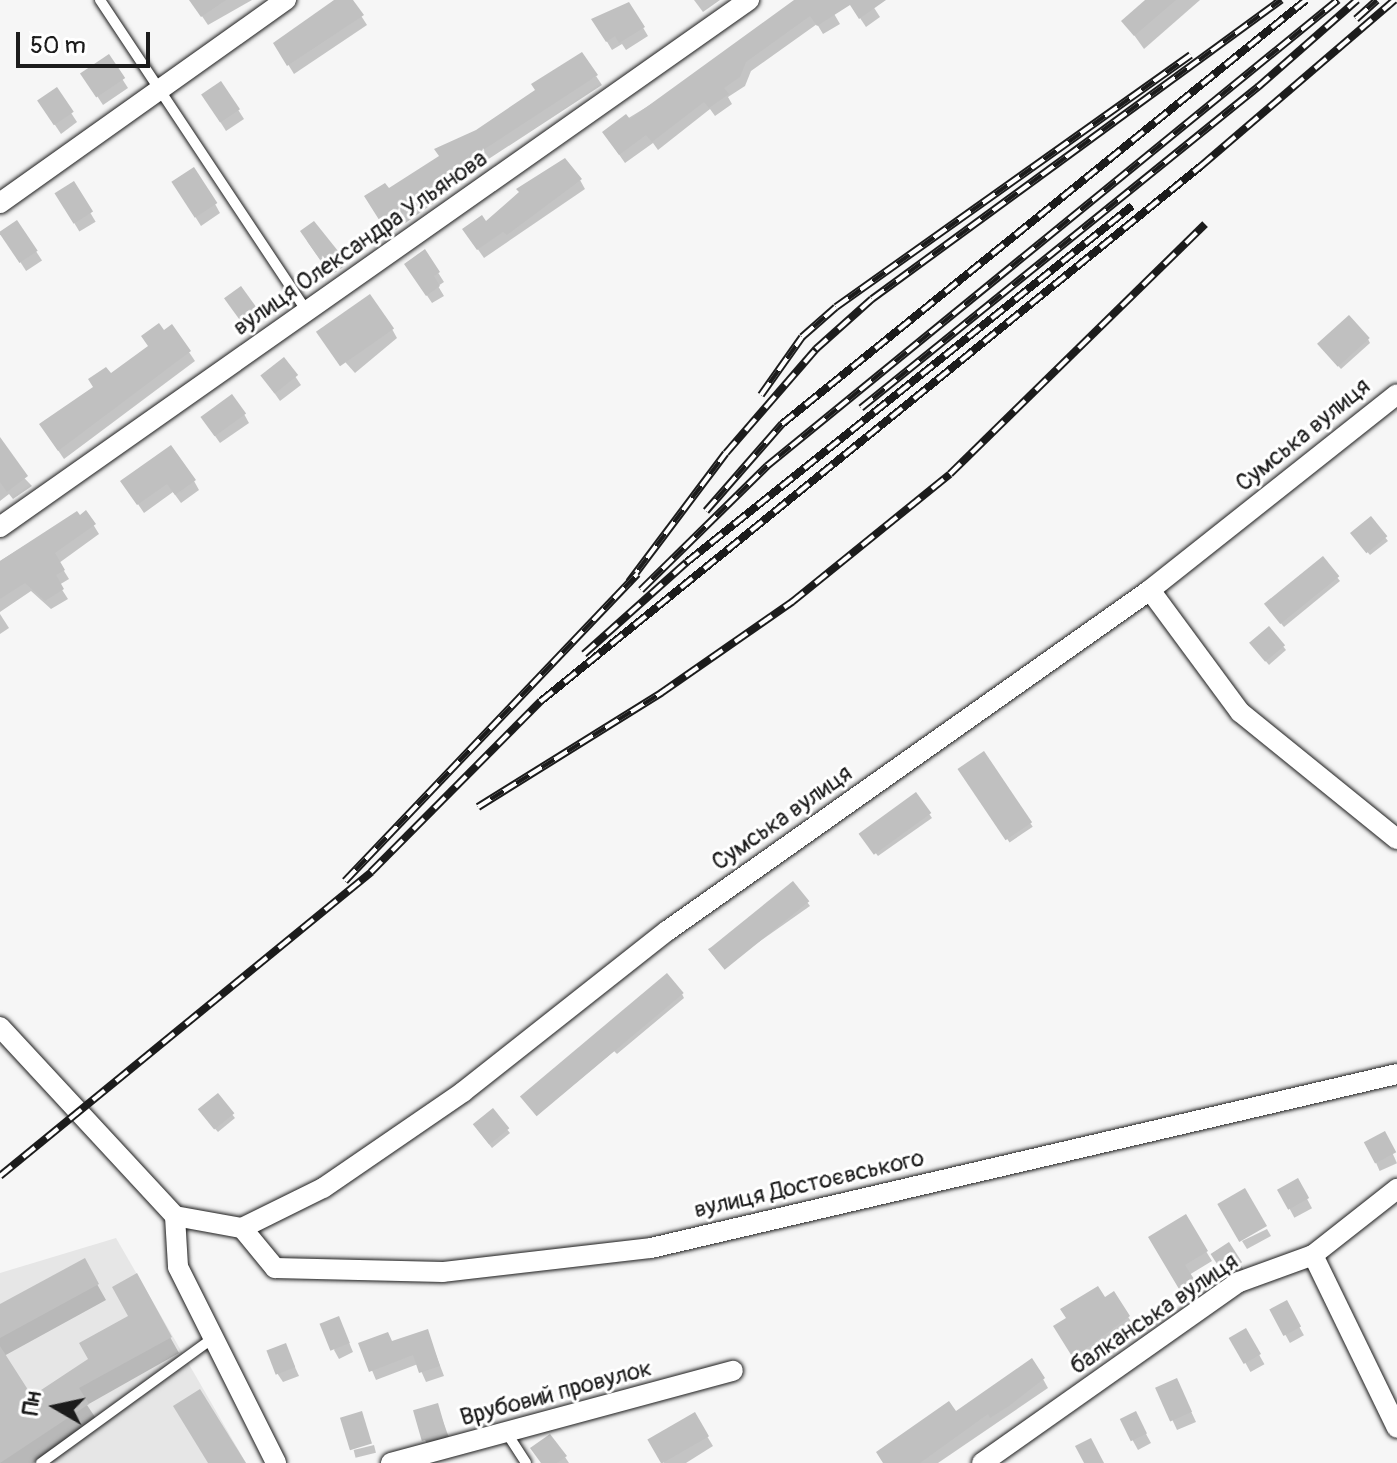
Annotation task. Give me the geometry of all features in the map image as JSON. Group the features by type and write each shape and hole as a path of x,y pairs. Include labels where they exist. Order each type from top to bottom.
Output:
{"street":[{"path":"0,203 286,0"},
{"name":"вулиця Олександра Ульянова","path":"0,527 749,0"},
{"name":"Сумська вулиця","path":"242,1228 323,1188 463,1092 667,931 1150,590 1397,394"},
{"path":"1150,590 1240,712 1397,839"},
{"path":"0,1027 133,1167 175,1216 178,1267 210,1340 276,1463"},
{"name":"вулиця Достоєвського","path":"242,1228 275,1268 443,1272 651,1248 1397,1074"},
{"name":"балканська вулиця","path":"982,1463 1239,1282 1313,1255 1397,1189"},
{"path":"175,1216 242,1228"},
{"path":"1313,1255 1397,1428"},
{"name":"Врубовий провулок","path":"391,1463 508,1435 733,1371"}],"lane":[{"path":"100,0 307,312"},
{"path":"41,1463 53,1460 210,1340"},
{"path":"508,1435 526,1463"}],"shaded area":[{"path":"116,1238 246,1463 0,1463 0,1273"}],"building":[{"path":"189,0 226,0 201,17"},
{"path":"334,0 353,0 364,15 287,66 273,43"},
{"path":"794,0 886,0 859,19 850,5 817,26 810,16 746,62 740,77 724,88 729,94 709,108 704,102 652,142 646,135 619,155 602,132 626,114 630,119"},
{"path":"1145,0 1176,0 1134,36 1121,21"},
{"path":"629,2 645,27 619,43 615,36 606,42 591,19"},
{"path":"582,52 598,75 428,186 432,192 383,226 364,196 385,183 389,188 439,156 434,149 476,130 535,90 531,84"},
{"path":"109,54 125,78 96,98 80,74"},
{"path":"221,81 240,109 220,123 201,94"},
{"path":"57,87 74,112 54,125 37,100"},
{"path":"565,158 582,179 507,235 503,232 477,250 462,229 482,215 486,221 519,192 516,189"},
{"path":"194,167 217,203 195,218 171,182"},
{"path":"74,181 93,212 74,224 54,193"},
{"path":"17,220 38,251 19,263 0,234"},
{"path":"314,221 342,256 325,267 300,231"},
{"path":"425,249 440,272 434,276 440,286 426,296 404,264"},
{"path":"241,286 258,309 241,322 224,298"},
{"path":"370,294 394,328 340,366 316,332"},
{"path":"1349,315 1370,338 1338,367 1317,344"},
{"path":"159,323 164,330 172,324 191,351 58,451 39,424 93,387 88,379 106,367 111,373 148,346 141,336"},
{"path":"284,357 298,375 275,394 260,375"},
{"path":"232,394 246,413 215,436 200,417"},
{"path":"0,437 28,476 7,492 0,482"},
{"path":"171,445 196,480 175,495 167,484 137,505 120,481"},
{"path":"86,510 96,524 55,553 65,570 56,575 64,589 45,601 25,583 0,599 0,561 77,511 80,515"},
{"path":"1371,516 1387,536 1366,553 1350,533"},
{"path":"1323,556 1339,576 1280,624 1264,604"},
{"path":"1269,626 1285,645 1265,662 1249,643"},
{"path":"984,751 1032,822 1006,840 957,769"},
{"path":"916,792 931,813 874,855 859,834"},
{"path":"793,881 809,901 725,970 708,950"},
{"path":"667,973 684,993 537,1116 520,1096"},
{"path":"218,1093 234,1113 214,1130 198,1109"},
{"path":"493,1108 509,1128 489,1145 473,1124"},
{"path":"1385,1131 1396,1152 1375,1163 1364,1142"},
{"path":"1298,1178 1309,1198 1288,1210 1277,1190"},
{"path":"1245,1188 1267,1226 1239,1242 1217,1204"},
{"path":"1186,1214 1208,1251 1185,1265 1194,1279 1179,1289 1148,1237"},
{"path":"1229,1242 1242,1262 1224,1274 1211,1254"},
{"path":"85,1258 99,1284 0,1338 0,1304"},
{"path":"137,1273 172,1337 79,1388 89,1404 0,1463 0,1346 32,1396 88,1359 79,1343 128,1316 112,1287"},
{"path":"1098,1286 1105,1297 1114,1291 1130,1316 1073,1358 1053,1326 1066,1318 1060,1309"},
{"path":"1287,1300 1301,1326 1283,1336 1269,1309"},
{"path":"339,1316 350,1343 330,1351 320,1324"},
{"path":"1246,1328 1261,1354 1244,1364 1229,1338"},
{"path":"428,1329 440,1366 419,1373 413,1355 369,1372 358,1343 388,1332 392,1341"},
{"path":"286,1343 295,1367 276,1375 266,1351"},
{"path":"1032,1358 1045,1378 1009,1406 990,1418 988,1414 920,1463 883,1463 876,1452 949,1401 956,1411"},
{"path":"1177,1378 1192,1412 1170,1422 1155,1388"},
{"path":"200,1389 246,1463 208,1463 173,1406"},
{"path":"438,1403 447,1434 422,1441 413,1410"},
{"path":"362,1411 372,1444 350,1450 340,1418"},
{"path":"1136,1411 1147,1433 1131,1441 1120,1419"},
{"path":"695,1412 709,1436 663,1463 647,1440"},
{"path":"550,1434 567,1456 557,1463 541,1463 530,1448"},
{"path":"1091,1438 1104,1463 1084,1463 1075,1446"}],"railway":[{"path":"629,582 726,453 816,349 872,299 1281,0"},
{"path":"706,511 782,424 1306,0"},
{"path":"641,590 767,466 1338,0"},
{"path":"861,408 1258,87 1357,0"},
{"path":"1356,19 1377,0"},
{"path":"0,1176 371,872 541,701 1201,166 1395,0"},
{"path":"761,395 802,337 836,307 1190,55"},
{"path":"584,654 687,562 1132,206"},
{"path":"478,807 661,693 792,602 950,474 1205,224"},
{"path":"345,881 637,574"}]}
